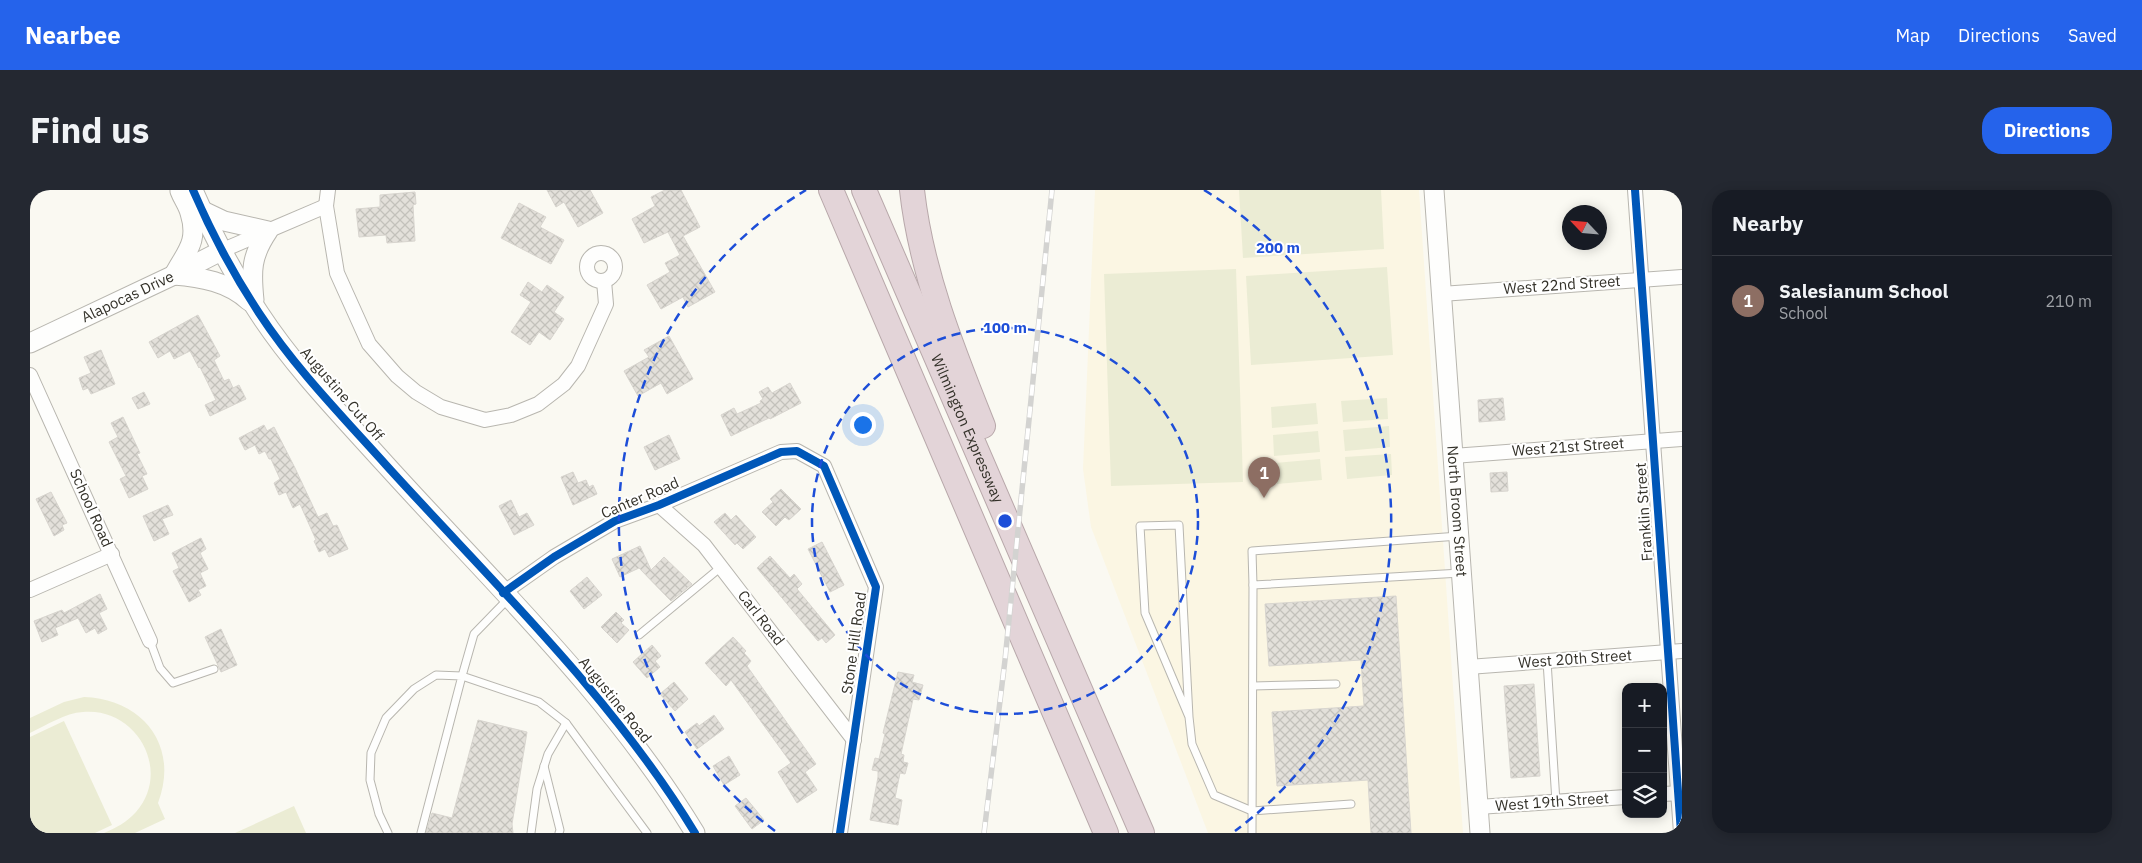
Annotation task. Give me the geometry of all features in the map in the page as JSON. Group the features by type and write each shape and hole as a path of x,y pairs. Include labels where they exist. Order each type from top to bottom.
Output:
{"highway":[{"name":"Wilmington Expressway","path":"831,190 1106,833"},
{"name":"Wilmington Expressway","path":"864,190 1142,833"},
{"path":"912,190 922,244 955,357 1155,833"},
{"path":"920,190 922,244"}],"street":[{"path":"180,190 190,211 193,224 192,243 174,275 196,277 220,283 241,294 255,306"},
{"name":"Augustine Cut Off","path":"193,190 223,250 255,306 294,360 336,410 506,595"},
{"path":"328,190 326,206 337,273 369,344 396,376 441,408 484,420 511,415 538,404 564,384 578,366 606,304 604,281"},
{"name":"North Broom Street","path":"1434,190 1480,833"},
{"name":"Franklin Street","path":"1635,190 1653,441 1675,652 1681,833"},
{"path":"223,250 326,206"},
{"path":"203,211 224,221 268,231"},
{"path":"255,306 252,266 258,246 268,231"},
{"name":"Alapocas Drive","path":"30,343 223,250"},
{"name":"West 22nd Street","path":"1441,294 1682,276"},
{"name":"School Road","path":"30,374 150,641"},
{"name":"West 21st Street","path":"1453,456 1682,439"},
{"name":"Canter Road","path":"506,595 554,557 616,521 659,505 781,452 797,451"},
{"name":"Stone Hill Road","path":"797,451 824,466 876,587 840,833"},
{"name":"Carl Road","path":"659,505 704,545 854,740"},
{"path":"30,590 112,554"},
{"name":"Augustine Road","path":"506,595 569,664 631,741 695,833"},
{"name":"West 20th Street","path":"1468,666 1675,652"},
{"path":"1667,794 1680,793"},
{"name":"West 19th Street","path":"1478,807 1622,797"}],"lane":[{"path":"1189,717 1145,613 1140,526 1179,525 1192,744 1214,795 1252,811 1351,804"},
{"path":"1252,833 1252,551 1459,536"},
{"path":"639,635 721,566"},
{"path":"1253,585 1462,572"},
{"path":"421,833 474,634 506,595"},
{"path":"150,641 160,668 173,683 214,669"},
{"path":"1547,661 1556,802"},
{"path":"388,833 379,814 370,780 371,753 386,718 414,689 436,675 462,676 539,702 566,723 647,833"},
{"path":"1253,686 1336,684"},
{"path":"531,833 537,789 544,766 548,754 566,723"},
{"path":"544,766 560,830 559,833"}],"shaded area":[{"path":"1095,190 1419,190 1463,833 1208,833 1091,527 1083,469"}],"green space":[{"path":"1239,190 1381,190 1384,249 1243,258"},
{"path":"1387,267 1393,355 1251,365 1246,276"},
{"path":"1236,269 1243,482 1111,486 1104,274"},
{"path":"1387,398 1388,419 1343,422 1341,401"},
{"path":"1316,403 1318,424 1272,428 1271,407"},
{"path":"1389,426 1390,447 1345,451 1343,430"},
{"path":"1318,431 1320,452 1274,456 1273,435"},
{"path":"1391,454 1392,475 1347,479 1345,457"},
{"path":"1320,459 1322,480 1277,484 1275,463"},
{"path":"84,697 105,700 123,706 139,716 151,729 160,744 164,762 164,782 158,803 165,819 135,833 104,833 129,819 136,812 146,796 150,778 149,761 143,745 133,731 119,720 102,713 76,713 56,720 30,733 30,718 64,702"},
{"path":"64,721 112,825 95,833 30,833 30,737"},
{"path":"294,806 306,833 235,833"}],"building":[{"path":"547,190 590,190 603,213 578,227 564,202 556,207"},
{"path":"665,190 681,190 700,227 683,236 715,292 688,307 683,297 661,309 647,285 670,272 665,263 680,255 668,232 644,243 632,219 655,206 651,197"},
{"path":"415,192 416,204 413,205 415,241 387,243 386,235 359,237 356,209 380,207 380,195"},
{"path":"519,203 546,217 540,227 564,240 551,264 501,238"},
{"path":"528,282 542,292 547,285 564,297 554,312 564,319 550,340 539,332 530,345 511,332 531,302 520,295"},
{"path":"198,315 220,356 214,360 224,381 229,379 233,388 239,385 246,399 210,416 205,405 216,400 190,351 174,359 170,351 158,358 149,342"},
{"path":"669,336 693,379 667,394 661,383 638,396 624,371 649,357 644,350"},
{"path":"101,350 115,384 91,394 88,388 83,390 79,378 91,373 84,357"},
{"path":"790,383 801,403 731,436 721,415 734,408 737,414 761,403 760,401 763,399 759,392 768,387 772,393"},
{"path":"144,392 150,404 138,409 132,398"},
{"path":"1503,398 1505,420 1479,422 1478,400"},
{"path":"123,417 140,453 137,454 147,474 142,476 148,489 129,498 120,479 126,476 109,442 118,437 111,423"},
{"path":"264,425 267,431 274,427 318,517 327,513 333,526 337,525 348,549 329,557 325,549 319,552 314,541 316,540 300,504 293,508 286,492 279,495 274,483 280,479 271,459 269,459 265,451 259,454 255,445 245,450 239,438"},
{"path":"669,435 680,459 655,470 644,447"},
{"path":"573,472 578,483 586,480 589,487 593,485 597,494 573,505 561,477"},
{"path":"1507,472 1508,491 1491,492 1490,473"},
{"path":"781,489 801,509 789,520 785,517 776,526 762,512 773,502 770,499"},
{"path":"51,492 67,523 62,525 64,530 54,536 36,499"},
{"path":"511,500 519,517 527,513 534,525 514,535 499,506"},
{"path":"168,505 173,515 162,519 169,534 154,541 143,516"},
{"path":"725,513 731,520 736,515 756,537 743,549 737,543 735,545 714,522"},
{"path":"201,538 206,549 200,553 208,569 200,573 206,586 198,590 201,595 189,602 173,571 179,568 172,553"},
{"path":"822,542 844,585 830,592 808,549"},
{"path":"640,546 651,570 664,557 692,584 671,601 639,568 620,577 612,559"},
{"path":"770,556 790,578 794,574 802,584 797,589 835,635 826,643 822,638 818,641 757,568"},
{"path":"587,577 602,595 584,609 570,591"},
{"path":"100,594 107,609 99,613 107,629 98,634 95,628 86,633 78,618 55,628 58,635 42,642 34,621 62,610 64,613"},
{"path":"1396,596 1411,833 1371,833 1368,780 1277,786 1272,712 1364,706 1361,660 1269,666 1265,604"},
{"path":"616,612 624,620 621,623 629,630 617,643 601,627"},
{"path":"221,629 237,665 221,672 205,637"},
{"path":"733,637 746,651 744,653 751,661 747,666 816,764 805,772 817,790 797,803 778,772 791,763 731,680 726,686 705,663"},
{"path":"652,645 661,656 655,661 660,667 647,678 633,662"},
{"path":"898,672 914,675 912,682 923,685 919,700 913,699 901,754 904,755 903,762 908,763 905,774 900,773 895,798 902,800 898,825 870,820 878,777 878,771 872,770 875,758 879,759 885,734 883,733"},
{"path":"674,682 688,699 675,711 660,694"},
{"path":"1534,684 1540,776 1511,778 1504,686"},
{"path":"714,715 724,729 697,749 685,732 697,723 699,726"},
{"path":"478,720 527,732 512,824 513,833 426,833 432,813 452,818"},
{"path":"729,756 740,775 724,785 713,766"},
{"path":"746,798 764,820 752,829 735,806"}],"railway":[{"path":"984,833 1005,660 1052,190"}],"cycle path":[{"path":"193,190 215,237 241,284 288,353 336,410 509,597 589,687 627,734 695,833"},
{"path":"1635,190 1681,833"},
{"path":"503,593 554,557 615,521 659,505 781,452 797,451 824,466 876,587 840,833"}],"place":[{"name":"Salesianum School","path":"1264,498"}]}
